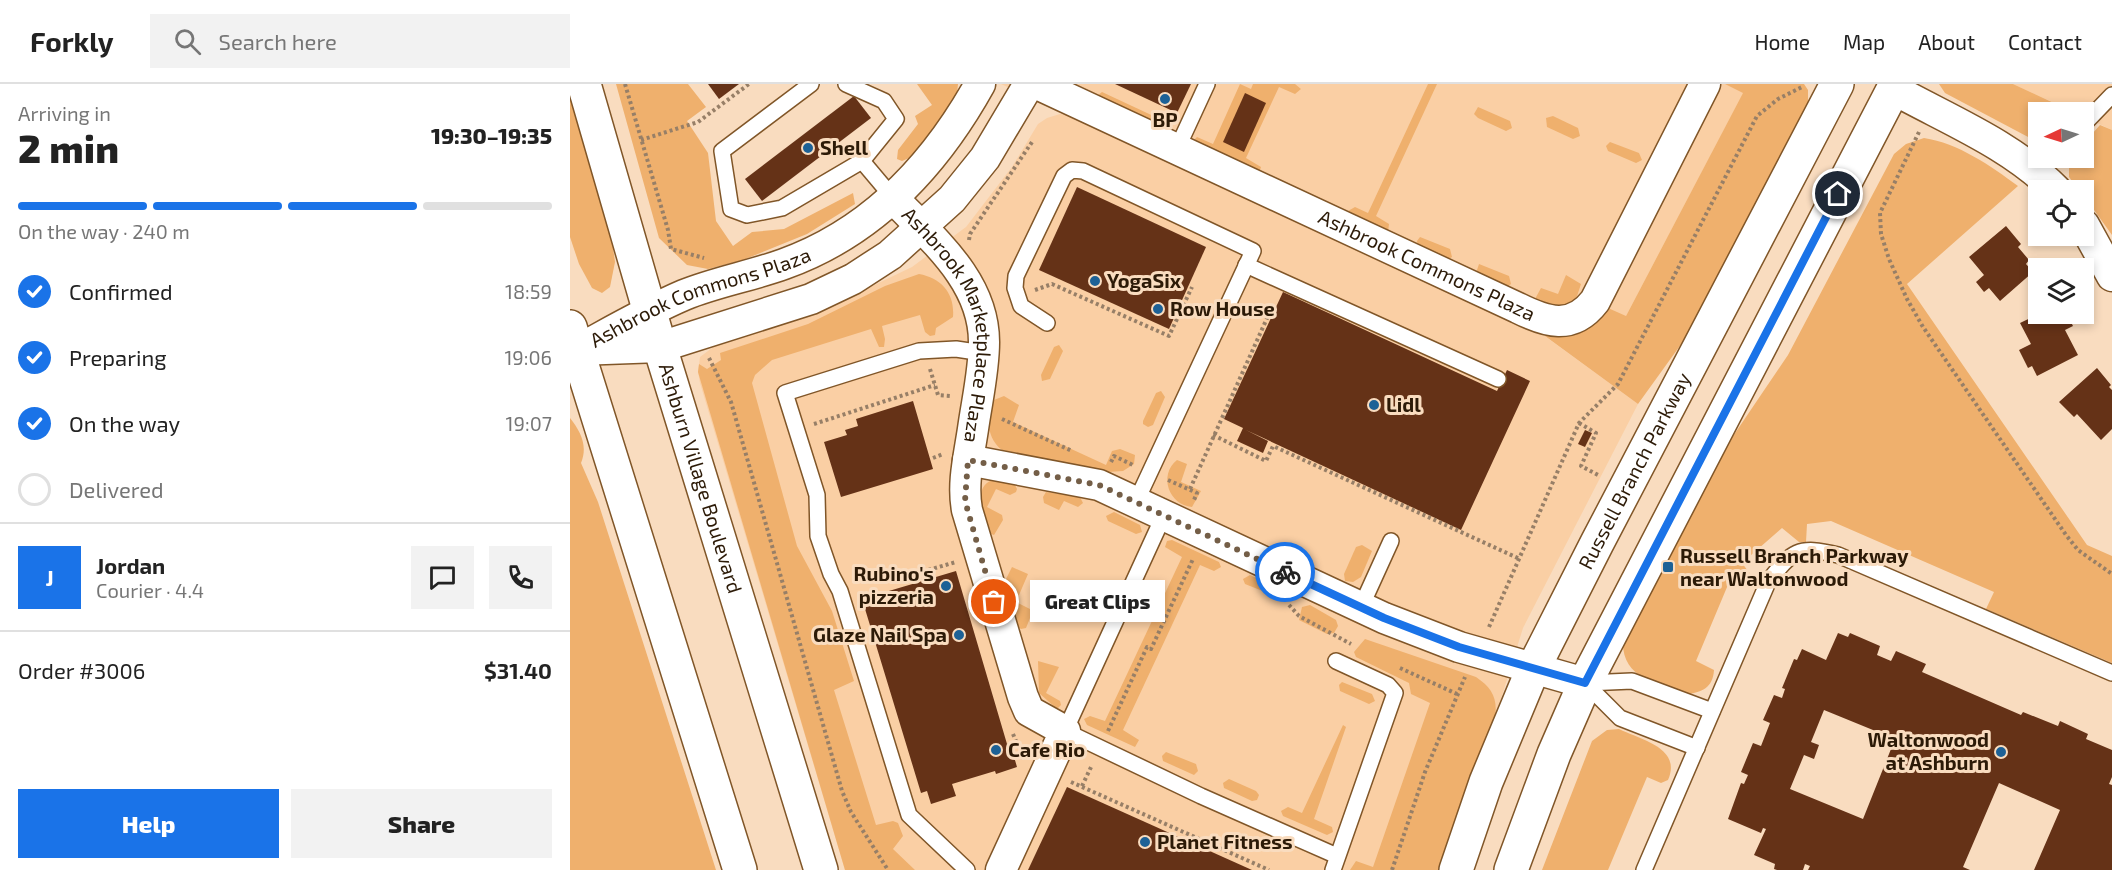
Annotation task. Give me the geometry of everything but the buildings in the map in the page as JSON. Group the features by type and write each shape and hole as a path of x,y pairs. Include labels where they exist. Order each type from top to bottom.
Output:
{"main road":[{"name":"Ashburn Village Boulevard","path":"584,84 649,311 820,870"},
{"name":"Russell Branch Parkway","path":"1456,870 1486,782 1533,669 1837,84"},
{"path":"1511,870 1554,754 1585,683 1891,86"},
{"path":"574,339 740,870"}],"street":[{"name":"Ashbrook Commons Plaza","path":"574,339 687,294 786,263 856,229 894,199 942,145 959,122 980,84"},
{"name":"Ashbrook Commons Plaza","path":"574,339 660,347 811,299 862,273 890,255 952,199 979,166 1011,118 1029,84"},
{"name":"Ashbrook Commons Plaza","path":"1037,84 1541,319 1555,323 1572,320 1595,301 1706,84"},
{"path":"1891,86 1930,110 1977,133 2048,173"},
{"name":"Ashbrook Marketplace Plaza","path":"894,199 950,257 972,291 981,314 983,353 965,482 967,510 1029,711 1065,731"},
{"path":"2094,243 2112,276"},
{"name":"Ashbrook Marketplace Plaza","path":"968,460 1099,485 1361,607 1477,653 1585,683"},
{"path":"1001,870 1065,731"}],"lane":[{"path":"811,84 722,152 731,209 747,215 782,208 862,161 896,119 884,101 846,84"},
{"path":"1177,149 1201,86"},
{"path":"2094,114 2112,95"},
{"path":"862,161 894,199"},
{"path":"1047,323 1021,306 1017,296 1016,276 1064,176 1072,170 1083,171 1250,258 1498,379"},
{"path":"1136,502 1250,258"},
{"path":"967,870 909,815 840,591 818,536 817,495 785,393 919,351 956,349 983,353"},
{"path":"1164,515 1065,731 1335,863 1395,693 1388,685 1336,661"},
{"path":"1361,607 1391,541"},
{"path":"1644,870 1768,582 1787,557 1812,548 1838,555 2112,673"},
{"path":"1585,683 1632,681 1712,711"},
{"path":"1585,683 1620,718 1697,748"}],"path":[{"path":"625,84 671,249 709,259"},
{"path":"641,140 698,122 748,84"},
{"path":"1392,870 1425,772 1579,423 1618,384 1757,116 1778,99 1802,88 1803,84"},
{"path":"1930,110 1880,213 1881,234 1889,259 1906,298 1923,327 2066,535 2078,549 2112,574"},
{"path":"969,244 970,234 1032,142"},
{"path":"1017,296 1052,284 1170,336 1192,287"},
{"path":"1190,489 1273,305"},
{"path":"706,352 731,402 842,791 851,812 888,870"},
{"path":"796,430 935,385"},
{"path":"1579,423 1596,433 1581,466 1625,490"},
{"path":"1213,435 1266,461 1273,446 1520,559"},
{"path":"1082,786 1147,647 1151,649 1195,556"}],"shaded area":[{"path":"616,84 688,84 706,107 687,121 708,153 716,221 733,246 752,232 784,229 853,193 855,204 807,234 743,260 708,269 687,265 659,238"},
{"path":"917,84 958,84 957,94 914,156 902,161 897,159 898,150 918,124 915,116 932,105"},
{"path":"1001,84 1748,84 1626,316 1601,321 1585,331 1570,336 1546,337 1638,404 1523,628 1495,718 1439,870 845,870 700,383 698,372 700,357 716,345 820,311 912,267 966,227 1012,167 1038,124 1060,114 1068,115"},
{"path":"1240,84 1251,89 1253,84 1295,84 1301,89 1295,94 1279,87 1246,158 1261,167 1259,173 1193,141 1197,137 1213,144"},
{"path":"1428,84 1437,84 1376,216 1389,224 1388,232 1349,214 1348,211 1355,207 1368,213"},
{"path":"1725,84 1804,84 1808,90 1808,104 1700,318 1638,404 1545,336 1573,334 1589,328 1608,308 1626,316 1743,93"},
{"path":"1939,84 2013,84 2052,102 2028,102 2028,137 1945,93"},
{"path":"2013,84 2112,84 2112,130 2094,122 2094,102 2052,102"},
{"path":"570,90 612,240 615,262 610,287 602,293 592,288 579,264 570,237"},
{"path":"1102,92 1162,120 1163,127 1097,96"},
{"path":"1478,107 1510,121 1512,128 1506,131 1478,118 1474,114"},
{"path":"1553,116 1578,128 1580,136 1573,139 1547,127 1546,118"},
{"path":"2100,125 2112,130 2112,235 2094,210 2094,180 2071,180 2069,177 2069,168 2094,168 2094,132"},
{"path":"1924,138 1962,150 2018,186 1907,284 2087,545 2112,556 2112,663 1986,609 1994,592 1831,521 1807,524 1806,542 1799,542 1782,528 1742,563 1753,582 1747,586 1730,580 1696,661 1714,670 1709,685 1697,692 1685,695 1642,677 1628,663 1623,640 1725,448 1788,355 1894,154 1906,144"},
{"path":"1610,142 1639,153 1642,160 1636,163 1608,151 1606,146"},
{"path":"1420,237 1450,249 1452,257 1447,260 1418,248 1417,241"},
{"path":"1479,264 1509,276 1511,284 1507,287 1476,273"},
{"path":"919,274 940,283 952,301 953,317 936,328 935,335 930,336 925,332 920,315 882,326 884,347 879,347 871,329 772,360 755,375 752,383 797,546 832,611 854,681 834,690 876,825 893,821 898,823 903,836 893,849 915,870 845,870 698,372 699,364 707,369 721,360 720,353 808,324 885,286"},
{"path":"1566,275 1581,284 1576,299 1566,305 1549,307 1535,299 1541,288 1558,294"},
{"path":"1059,345 1063,351 1050,379 1042,381 1041,375 1054,347"},
{"path":"1161,391 1165,397 1153,425 1148,427 1143,424 1143,421 1156,393"},
{"path":"1004,396 1019,405 1013,422 1106,465 1112,451 1120,449 1135,455 1134,464 1123,471 1108,472 1002,450 990,433 989,420 994,400"},
{"path":"570,418 582,439 584,451 581,463 598,502 716,870 570,870"},
{"path":"1177,460 1187,464 1181,482 1201,491 1192,507 1177,501 1169,488 1168,473"},
{"path":"992,480 1014,483 1017,489 1010,495 996,489 987,507 1002,515 1003,520 994,535 989,533 981,504 982,490"},
{"path":"1046,492 1080,497 1083,503 1078,507 1064,501 1059,510 1044,503 1043,497"},
{"path":"1114,512 1140,525 1142,532 1136,534 1108,521 1106,516"},
{"path":"1172,540 1219,562 1221,567 1214,571 1200,565 1123,730 1139,740 1135,747 1087,725 1084,719 1090,716 1105,721 1182,557 1165,547 1167,541"},
{"path":"1362,545 1372,551 1361,577 1353,582 1345,581 1344,574 1356,547"},
{"path":"1012,567 1028,574 1016,602 1030,609 1032,613 1026,628 1021,629 1017,626 1004,583"},
{"path":"1250,575 1277,588 1280,592 1278,597 1245,584 1243,579"},
{"path":"1310,605 1336,620 1338,626 1334,633 1327,634 1299,620 1302,607"},
{"path":"1365,639 1476,677 1486,685 1495,699 1495,718 1439,870 1350,870 1356,861 1373,867 1430,703 1411,694 1409,683 1356,657 1354,652"},
{"path":"1038,661 1059,667 1046,693 1060,701 1061,705 1057,709 1039,693"},
{"path":"1342,682 1372,694 1375,701 1369,704 1340,691 1339,685"},
{"path":"1343,725 1346,727 1314,819 1332,827 1333,832 1327,835 1283,816 1281,811 1288,807 1302,813"},
{"path":"1619,729 1648,742 1665,753 1671,769 1668,780 1661,783 1647,777 1608,870 1542,870 1592,741 1607,730"},
{"path":"1166,752 1196,764 1198,771 1194,775 1163,761 1162,756"},
{"path":"1229,779 1256,791 1259,795 1257,800 1252,801 1224,788 1223,783"}],"way so far":[{"path":"994,602 965,501 968,460 1099,485 1285,572"}],"place":[{"name":"BP","path":"1165,99"},
{"name":"Shell","path":"808,148"},
{"name":"YogaSix","path":"1095,281"},
{"name":"Row House","path":"1158,309"},
{"name":"Lidl","path":"1374,405"},
{"name":"Russell Branch Parkway near Waltonwood","path":"1668,567"},
{"name":"Rubino's pizzeria","path":"946,586"},
{"name":"Great Clips","path":"994,602"},
{"name":"Glaze Nail Spa","path":"959,635"},
{"name":"Cafe Rio","path":"996,750"},
{"name":"Waltonwood at Ashburn","path":"2001,752"},
{"name":"Planet Fitness","path":"1145,842"}],"route":[{"path":"1285,572 1384,618 1459,647 1585,683 1641,570 1838,194"}]}
